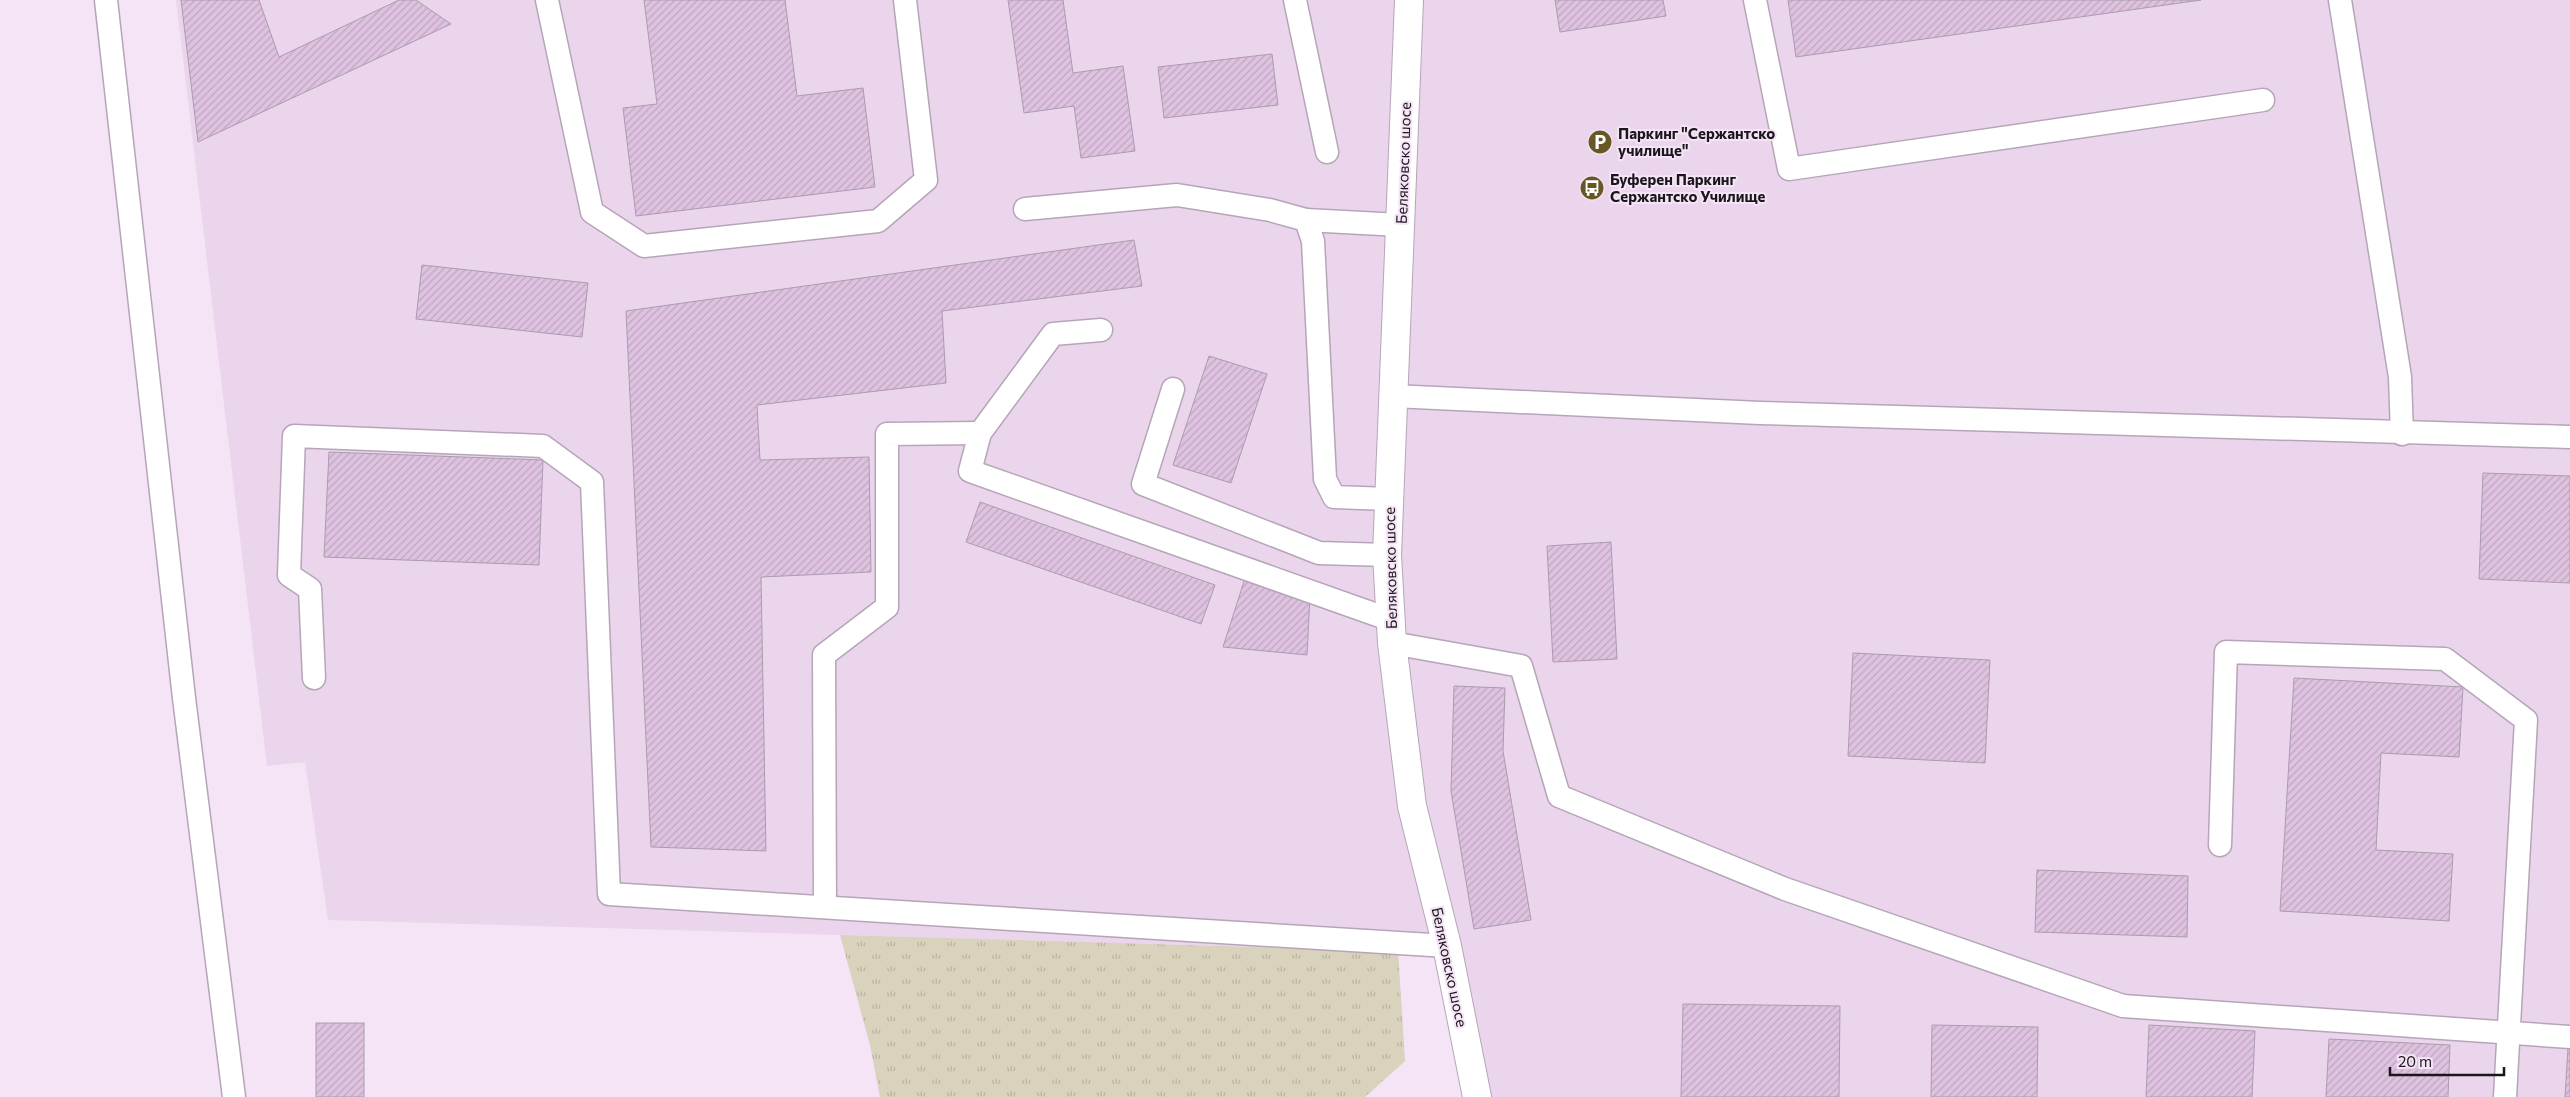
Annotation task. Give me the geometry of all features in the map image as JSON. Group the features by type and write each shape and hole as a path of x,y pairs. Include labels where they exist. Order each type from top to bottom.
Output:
{"street":[{"name":"Беляковско шосе","path":"1409,0 1387,555 1391,632 1412,806 1447,946 1477,1097"}],"lane":[{"path":"106,0 180,658 234,1097"},
{"path":"547,0 592,212 644,246 878,221 926,180 905,0"},
{"path":"1295,0 1327,152"},
{"path":"1755,0 1789,170 2263,100"},
{"path":"2340,0 2400,377 2402,434"},
{"path":"1025,209 1176,196 1270,210 1306,220 1400,225"},
{"path":"1306,220 1313,241 1325,479 1334,497 1389,499"},
{"path":"1101,330 1054,334 980,433 970,471 1391,632 1521,666 1559,796 1795,892 2123,1006 2570,1037"},
{"path":"1173,389 1143,484 1319,553 1387,555"},
{"path":"1393,396 1770,413 2402,434 2570,437"},
{"path":"825,907 824,655 887,607 887,434 980,433"},
{"path":"314,678 310,589 289,575 294,436 543,446 592,482 609,894 1447,946"},
{"path":"2220,846 2226,652 2445,659 2526,720 2505,1097"}],"shaded area":[{"path":"176,0 2570,0 2570,1097 1486,1097 1457,953 328,920 305,762 267,766"}],"green space":[{"path":"840,935 1398,951 1405,1061 1365,1097 880,1097 870,1045"}],"building":[{"path":"181,0 259,0 279,57 399,0 416,0 451,24 198,142"},
{"path":"644,0 785,0 797,96 863,88 875,187 636,216 623,108 657,104"},
{"path":"1008,0 1063,0 1073,73 1123,66 1135,151 1081,158 1074,106 1024,113"},
{"path":"1555,0 1663,0 1666,16 1560,32"},
{"path":"1788,0 2201,0 1796,57"},
{"path":"1272,54 1278,105 1164,118 1158,67"},
{"path":"1134,240 1142,286 942,311 946,383 757,405 760,460 869,457 871,572 761,577 766,851 651,847 626,311"},
{"path":"422,265 588,283 582,337 416,319"},
{"path":"1209,356 1267,374 1231,483 1173,465"},
{"path":"329,452 543,460 539,565 324,557"},
{"path":"2483,473 2570,476 2570,583 2479,579"},
{"path":"980,502 1215,585 1201,624 966,542"},
{"path":"1611,542 1617,659 1553,662 1547,546"},
{"path":"1247,572 1310,596 1307,655 1223,647"},
{"path":"1853,653 1990,660 1985,763 1848,756"},
{"path":"2294,678 2463,687 2459,757 2381,753 2376,850 2453,854 2449,921 2280,911"},
{"path":"1454,686 1505,688 1503,751 1531,920 1474,929 1451,791"},
{"path":"2037,870 2188,876 2187,937 2035,932"},
{"path":"1683,1004 1840,1006 1839,1097 1681,1097"},
{"path":"316,1023 364,1023 364,1097 316,1097"},
{"path":"1932,1025 2038,1027 2037,1097 1931,1097"},
{"path":"2149,1025 2255,1031 2252,1097 2146,1097"},
{"path":"2329,1039 2450,1045 2448,1097 2326,1097"},
{"path":"2568,1048 2570,1048 2570,1097 2565,1097"}],"place":[{"name":"Паркинг \"Сержантско училище\"","path":"1600,142"},
{"name":"Буферен Паркинг Сержантско Училище","path":"1592,188"}]}
